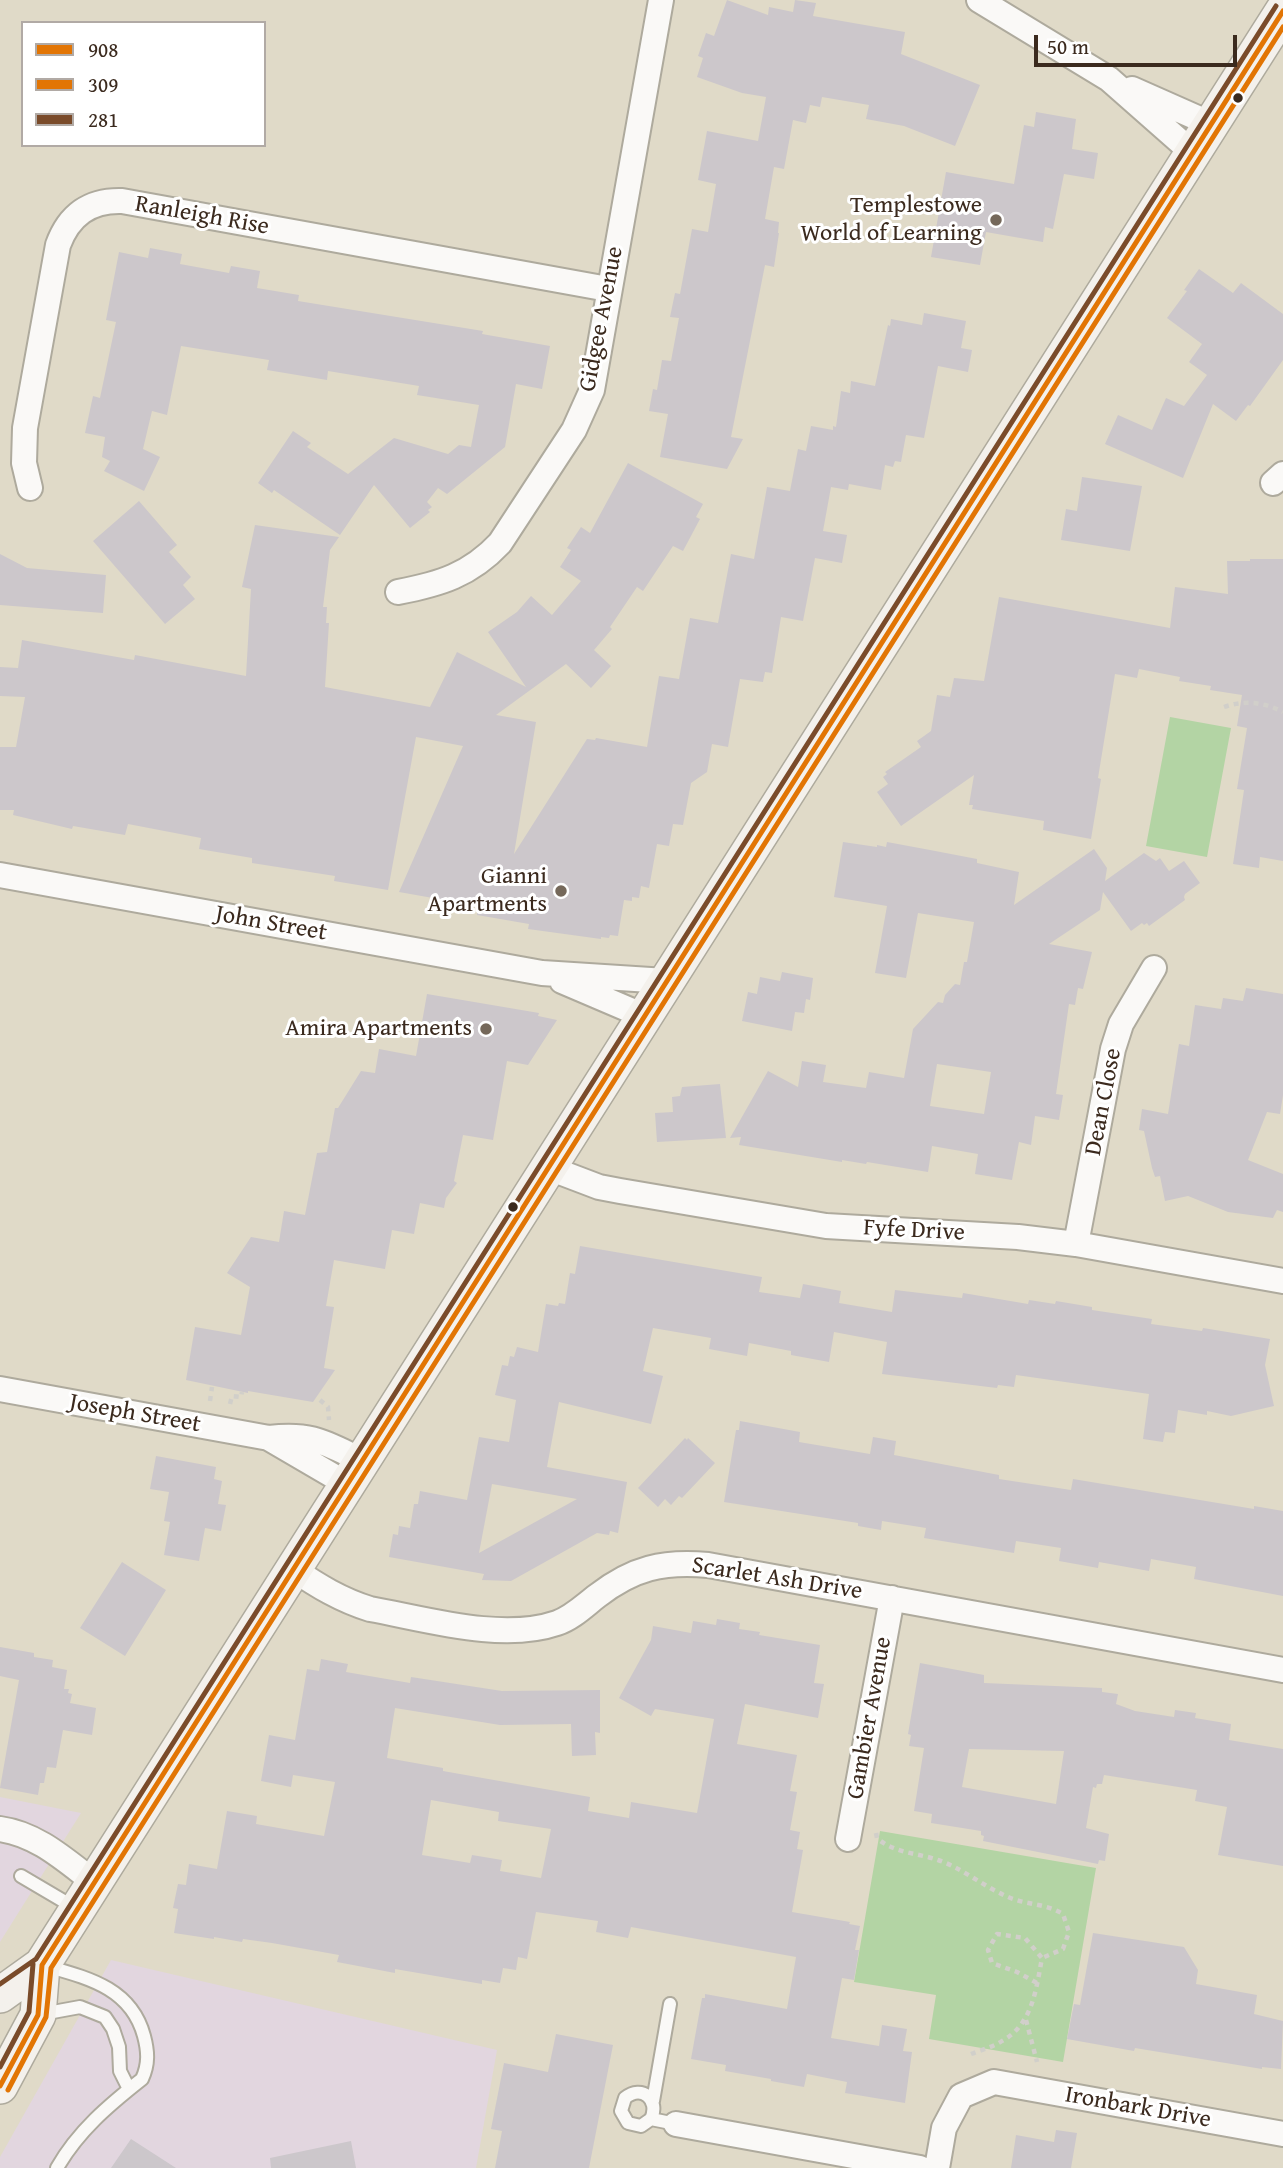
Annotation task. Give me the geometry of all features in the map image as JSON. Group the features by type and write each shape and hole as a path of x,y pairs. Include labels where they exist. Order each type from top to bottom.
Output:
{"main road":[{"path":"0,1996 43,1965 1283,11"},
{"path":"0,2086 38,2015 43,1965"}],"street":[{"name":"Gidgee Avenue","path":"398,592 454,578 487,557 500,543 574,430 588,400 661,0"},
{"path":"979,0 1109,79 1211,124"},
{"path":"1109,79 1193,153"},
{"name":"Ranleigh Rise","path":"30,488 24,463 25,428 58,245 68,223 96,203 122,201 608,289"},
{"name":"John Street","path":"0,875 542,973 666,981"},
{"name":"Dean Close","path":"1076,1244 1113,1049 1121,1024 1154,968"},
{"name":"John Street","path":"542,973 644,1016"},
{"name":"Fyfe Drive","path":"549,1168 599,1187 792,1222 1018,1237 1076,1244 1283,1281"},
{"name":"Joseph Street","path":"0,1389 269,1438 355,1472"},
{"name":"Scarlet Ash Drive","path":"293,1569 326,1591 370,1609 510,1632 559,1622 577,1612 616,1582 657,1566 680,1563 892,1598 1283,1670"},
{"name":"Gambier Avenue","path":"848,1839 892,1598"},
{"path":"0,1829 16,1831 35,1839 86,1895"},
{"name":"Ironbark Drive","path":"937,2168 944,2128 961,2096 994,2082 1283,2134"},
{"path":"663,2122 920,2168"}],"lane":[{"path":"21,1876 86,1895"},
{"path":"43,1965 93,1979 121,1997 139,2019 147,2049 147,2068 142,2079 89,2123 69,2146 57,2168"},
{"path":"653,2101 670,2004"},
{"path":"38,2015 80,2007 104,2017 116,2038 120,2071 129,2090"},
{"path":"636,2092 649,2096 663,2122 641,2126 628,2123 621,2111 622,2104 630,2094 636,2092"}],"path":[{"path":"1224,707 1237,702 1257,703 1283,712"},
{"path":"210,1401 212,1387"},
{"path":"231,1402 232,1395 241,1397 242,1392"},
{"path":"320,1400 328,1407 328,1411"},
{"path":"876,1832 877,1838 887,1845 939,1860 1011,1899 1044,1905 1063,1914 1069,1932 1063,1949 1042,1958"},
{"path":"1037,1983 992,1963 988,1950 997,1934 1025,1938 1042,1958"},
{"path":"971,2054 1003,2041 1026,2020 1042,1958"},
{"path":"1026,2020 1037,2062"}],"shaded area":[{"path":"0,1797 81,1813 0,1942"},
{"path":"111,1960 497,2050 476,2168 0,2168 0,2157"}],"green space":[{"path":"1170,717 1231,728 1207,857 1146,846"},
{"path":"880,1831 1096,1868 1063,2062 929,2039 936,1995 854,1982"}],"building":[{"path":"727,0 768,15 769,7 793,12 795,0 816,3 813,16 905,32 901,54 980,85 955,146 904,126 866,119 869,105 822,97 820,107 810,105 806,123 793,120 784,169 774,167 765,219 779,222 779,233 774,267 765,265 731,437 743,439 727,469 660,457 668,414 649,411 653,389 657,390 662,360 671,361 679,318 670,317 675,293 680,294 692,229 708,232 716,184 698,180 707,131 758,141 766,97 742,93 697,77 703,58 698,56 706,33 714,36"},
{"name":"Templestowe World of Learning","path":"1036,112 1076,119 1072,149 1098,153 1094,179 1064,174 1053,229 1045,227 1043,242 986,232 980,265 931,257 946,172 1014,184 1024,125 1034,127"},
{"path":"150,248 182,254 180,264 229,273 231,266 260,271 257,288 299,295 298,301 483,331 482,334 550,346 542,389 516,384 505,447 447,494 438,488 427,502 432,507 428,510 430,512 410,528 374,485 340,535 274,490 272,493 258,483 293,431 311,443 307,447 348,474 394,438 448,454 459,445 471,447 479,405 417,395 419,386 328,371 327,380 267,370 269,360 181,346 167,415 152,411 143,449 160,457 144,491 104,471 110,461 102,457 105,437 85,433 93,396 100,398 116,322 106,320 119,252 148,258"},
{"path":"1199,269 1233,293 1241,283 1283,314 1283,360 1236,421 1213,404 1183,478 1105,444 1118,415 1152,430 1166,398 1184,406 1207,375 1189,362 1202,344 1167,318"},
{"path":"924,313 966,321 961,348 972,350 968,372 938,366 924,438 906,435 901,462 895,461 893,467 885,465 881,490 849,484 848,490 831,487 823,531 847,535 842,563 815,558 803,621 781,617 772,673 765,672 763,682 740,679 728,747 712,744 707,772 691,783 683,825 673,824 669,846 657,844 649,888 641,886 639,898 624,900 618,936 610,935 609,938 601,939 528,929 529,924 477,915 478,906 399,892 463,746 416,737 388,890 334,881 335,876 252,863 252,858 199,849 201,838 128,824 125,835 73,826 72,829 13,815 14,810 0,810 0,747 16,747 25,697 0,696 0,667 18,668 22,640 134,660 135,655 246,676 251,589 242,587 255,525 339,537 330,550 323,607 327,607 326,623 329,623 325,687 430,707 457,652 526,687 488,632 517,612 531,596 552,615 581,581 560,567 571,550 567,548 581,527 590,533 628,463 703,504 696,517 700,519 683,551 673,546 643,591 637,587 610,627 612,629 594,650 611,666 591,688 566,664 496,715 536,722 514,854 587,739 596,738 647,747 659,676 679,679 690,618 718,623 731,554 754,559 767,487 790,491 798,449 806,451 811,426 833,430 833,426 836,427 841,391 850,393 851,381 875,386 891,319 922,325"},
{"path":"1082,477 1142,486 1130,551 1061,540 1066,509 1077,511"},
{"path":"139,501 177,545 169,552 191,577 183,585 195,599 165,624 93,541"},
{"path":"0,554 27,568 106,575 103,613 0,605"},
{"path":"1283,559 1283,861 1260,857 1259,868 1233,864 1244,790 1237,789 1247,728 1237,726 1242,695 1210,690 1211,686 1179,681 1180,677 1139,669 1137,678 1115,674 1091,839 1043,830 1044,821 972,809 973,805 969,805 974,775 901,826 877,792 888,784 883,777 887,774 885,772 921,747 917,741 931,731 937,695 950,697 954,678 984,681 999,597 1170,628 1175,587 1228,594 1227,561"},
{"path":"843,842 886,847 887,842 977,859 977,863 1019,872 1014,905 1094,849 1107,868 1105,881 1144,853 1156,861 1160,858 1169,871 1184,861 1200,883 1185,894 1185,900 1149,926 1142,923 1131,931 1103,892 1100,910 1049,944 1092,952 1083,989 1078,988 1075,1005 1069,1004 1056,1094 1063,1095 1059,1120 1035,1116 1031,1145 1019,1142 1012,1180 975,1174 978,1154 932,1146 928,1172 867,1162 842,1162 739,1145 741,1137 730,1138 768,1071 798,1087 802,1061 826,1065 823,1082 866,1088 869,1072 904,1078 913,1029 938,1002 943,1003 945,995 955,984 960,985 974,922 918,913 906,978 875,973 887,906 834,897","holes":["937,1064 991,1072 984,1114 930,1106"]},
{"path":"782,972 813,978 810,1000 806,999 804,1013 795,1012 792,1031 742,1021 748,992 757,994 760,977 780,981"},
{"path":"1246,988 1283,994 1283,1095 1280,1114 1267,1112 1248,1160 1283,1174 1283,1212 1277,1210 1273,1218 1228,1212 1188,1196 1165,1201 1160,1176 1155,1177 1152,1168 1144,1131 1139,1130 1142,1109 1168,1114 1179,1044 1189,1046 1195,1005 1221,1009 1223,998 1243,1001"},
{"path":"427,994 539,1013 538,1016 557,1020 528,1065 507,1061 493,1140 463,1135 454,1181 457,1183 446,1198 444,1208 420,1203 414,1234 392,1230 385,1269 334,1260 326,1306 334,1307 324,1368 335,1370 313,1402 248,1393 186,1380 195,1327 241,1335 250,1287 227,1273 251,1237 279,1242 284,1211 305,1215 317,1153 327,1152 335,1108 338,1108 361,1071 375,1073 379,1049 416,1056"},
{"path":"720,1084 726,1138 657,1142 655,1113 673,1112 672,1097 680,1096 682,1087"},
{"path":"580,1246 762,1277 759,1292 800,1298 803,1284 841,1291 839,1303 892,1312 895,1290 962,1298 963,1293 1028,1304 1029,1300 1055,1304 1056,1301 1092,1307 1092,1310 1152,1319 1151,1324 1202,1331 1203,1328 1270,1339 1265,1365 1274,1406 1231,1416 1207,1411 1207,1415 1178,1410 1175,1433 1165,1432 1163,1442 1143,1439 1149,1394 1016,1375 1014,1387 998,1385 997,1388 882,1374 887,1342 834,1332 829,1362 749,1343 747,1356 709,1349 711,1338 653,1328 643,1371 663,1376 651,1424 559,1402 547,1467 627,1482 618,1533 597,1533 511,1581 482,1580 484,1574 389,1557 393,1534 398,1535 399,1526 410,1528 414,1504 418,1504 420,1491 467,1500 479,1437 509,1442 516,1400 495,1395 502,1365 508,1366 510,1356 514,1357 517,1347 538,1352 546,1304 565,1304 570,1273 575,1274","holes":["492,1484 577,1499 479,1553"]},
{"path":"740,1421 800,1432 799,1442 870,1454 873,1437 896,1441 894,1455 999,1475 999,1479 1071,1490 1073,1479 1254,1509 1254,1506 1283,1511 1283,1596 1194,1579 1196,1567 1151,1559 1149,1571 1099,1562 1098,1568 1059,1561 1061,1548 1016,1541 1014,1553 924,1538 926,1528 882,1521 881,1530 858,1526 858,1523 724,1502 736,1430 739,1430"},
{"path":"685,1438 715,1463 682,1498 679,1496 671,1505 665,1499 658,1507 638,1488"},
{"path":"156,1456 216,1467 214,1479 222,1481 218,1504 226,1505 221,1531 205,1528 199,1561 164,1555 170,1522 164,1521 169,1492 150,1489"},
{"path":"122,1562 166,1590 125,1656 80,1628"},
{"path":"717,1619 740,1623 739,1629 760,1632 759,1635 820,1645 814,1683 824,1684 818,1718 745,1704 737,1744 797,1755 790,1791 797,1792 790,1830 800,1832 797,1849 803,1850 792,1912 860,1926 855,1950 859,1950 854,1980 842,1978 831,2038 879,2046 882,2025 907,2029 903,2051 912,2052 905,2103 845,2093 847,2082 807,2074 804,2087 725,2071 726,2065 691,2059 705,1994 787,2009 796,1957 631,1927 628,1938 596,1932 598,1921 536,1912 527,1959 518,1957 516,1970 503,1968 500,1983 482,1980 482,1984 395,1969 395,1973 337,1962 339,1955 272,1943 174,1933 178,1909 173,1908 178,1884 186,1885 189,1864 217,1869 227,1811 257,1816 256,1824 324,1836 335,1782 293,1775 291,1787 261,1781 269,1735 295,1740 307,1669 319,1671 321,1659 348,1664 346,1672 410,1683 411,1677 502,1691 600,1690 600,1733 595,1732 596,1755 572,1756 571,1724 500,1725 395,1708 387,1758 443,1768 443,1771 590,1797 588,1811 629,1818 631,1802 697,1813 714,1719 655,1709 651,1716 619,1698 651,1640 653,1626 691,1633 693,1621 716,1625","holes":["431,1800 499,1812 498,1821 551,1829 541,1878 500,1871 502,1860 472,1855 470,1863 422,1855"]},
{"path":"0,1647 34,1653 34,1657 53,1660 52,1667 67,1670 64,1689 69,1689 68,1693 72,1694 70,1703 96,1708 92,1735 63,1730 56,1768 47,1767 38,1795 0,1788 19,1680 0,1676"},
{"path":"920,1663 984,1675 984,1683 1102,1688 1102,1692 1118,1694 1116,1704 1135,1711 1174,1717 1175,1710 1196,1713 1195,1718 1231,1724 1229,1740 1283,1749 1283,1866 1218,1855 1227,1807 1195,1801 1197,1790 1104,1775 1102,1784 1093,1787 1086,1828 1109,1834 1105,1861 1099,1860 1098,1864 983,1841 981,1831 931,1823 932,1814 914,1811 924,1748 909,1746 911,1735 908,1734","holes":["969,1749 1064,1751 1056,1804 962,1787"]},
{"path":"1093,1933 1184,1947 1198,1970 1196,1984 1257,1995 1254,2014 1283,2021 1281,2069 1262,2069 1067,2039 1074,2004 1080,2005"},
{"path":"556,2034 613,2045 589,2168 495,2168 502,2131 491,2129 504,2063 548,2072"},
{"path":"1056,2130 1077,2133 1071,2168 1011,2168 1016,2135 1054,2142"},
{"path":"131,2139 176,2168 111,2168"},
{"path":"351,2141 356,2168 271,2168 270,2158"}],"transit line":[{"name":"281","path":"0,1984 36,1959 1276,6"},
{"name":"908","path":"0,2086 38,2015 42,1965 1283,11"},
{"name":"309","path":"8,2090 46,2017 51,1968 1283,27"},
{"name":"281","path":"0,2067 29,2012 33,1964"}],"place":[{"name":"Templestowe World of Learning","path":"996,220"},
{"name":"Gianni Apartments","path":"561,891"},
{"name":"Amira Apartments","path":"486,1029"}]}
